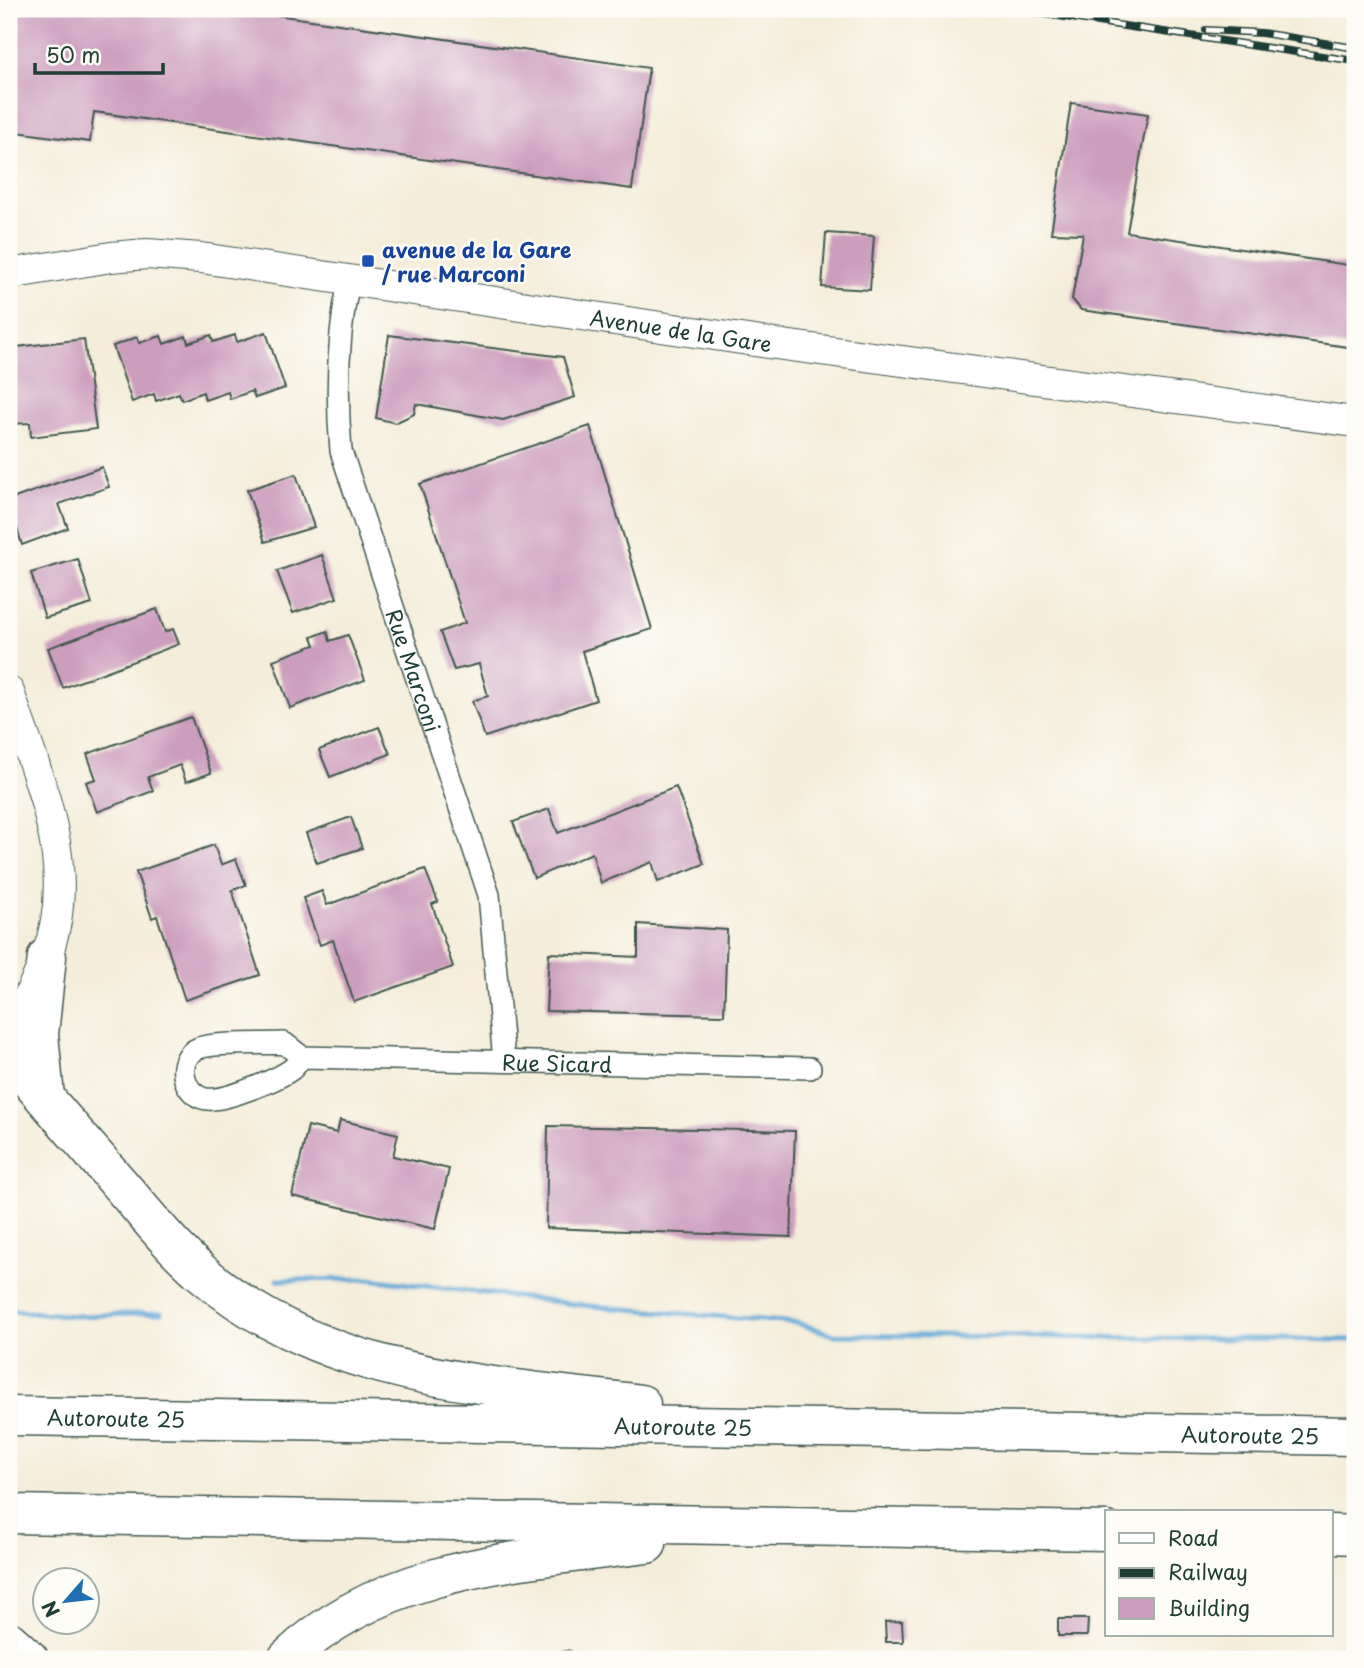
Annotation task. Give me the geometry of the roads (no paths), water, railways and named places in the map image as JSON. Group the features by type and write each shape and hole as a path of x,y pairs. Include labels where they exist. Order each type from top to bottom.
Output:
{"highway":[{"path":"45,1097 39,1034 47,957"},
{"path":"9,1056 190,1262 240,1302 298,1335 362,1359 474,1384 824,1427"},
{"name":"Autoroute 25","path":"9,1416 1355,1436"},
{"path":"9,1514 1105,1531"},
{"path":"287,1659 318,1633 357,1609 401,1589 441,1576 518,1560 785,1526"},
{"path":"1332,1534 1355,1535"},
{"path":"9,1641 29,1659"}],"street":[{"name":"Avenue de la Gare","path":"9,274 147,254 201,258 781,345 1355,422"},
{"name":"Rue Marconi","path":"349,281 341,321 336,393 341,451 489,895 504,1061"},
{"path":"9,692 47,806 58,862 56,922 47,957 9,1041"},
{"name":"Rue Sicard","path":"302,1057 292,1069 225,1098 208,1100 194,1095 186,1084 183,1069 188,1055 200,1047 284,1043 302,1057 810,1068"}],"lane":[{"path":"555,1659 568,1656 569,1659"}],"waterway":[{"path":"277,1280 369,1279 590,1306 797,1323 834,1335 1355,1340"},
{"path":"9,1310 75,1316 161,1313"}],"railway":[{"path":"1012,9 1355,61"},
{"path":"1206,30 1262,33 1355,48"}],"place":[{"name":"avenue de la Gare / rue Marconi","path":"368,261"}]}
